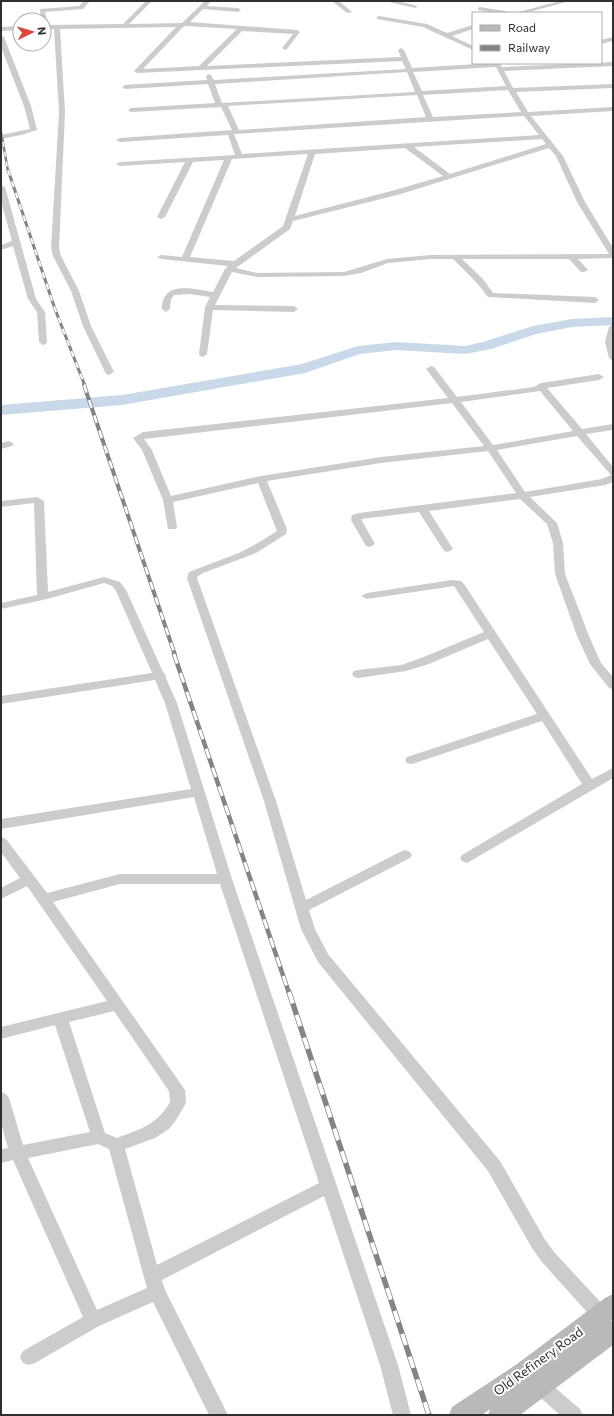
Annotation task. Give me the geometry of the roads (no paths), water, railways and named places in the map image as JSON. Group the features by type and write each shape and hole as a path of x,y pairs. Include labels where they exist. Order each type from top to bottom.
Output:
{"main road":[{"name":"Old Refinery Road","path":"500,1415 540,1386 609,1317"},
{"name":"Old Refinery Road","path":"461,1415 609,1317"}],"street":[{"path":"42,12 42,10 81,8 87,1"},
{"path":"125,26 149,1"},
{"path":"208,1 137,70 139,72 200,70 404,59"},
{"path":"335,1 350,12"},
{"path":"388,1 415,6"},
{"path":"521,12 545,5 567,1"},
{"path":"202,7 238,10"},
{"path":"480,9 499,12"},
{"path":"379,18 419,24 448,35 472,47"},
{"path":"52,26 57,27 183,24 297,32 284,48"},
{"path":"57,27 62,112 55,248 57,256 76,291 88,326 109,372"},
{"path":"448,35 472,27"},
{"path":"1,29 12,28"},
{"path":"200,70 240,28"},
{"path":"1,37 8,60 30,114 34,130 1,137"},
{"path":"602,42 613,40"},
{"path":"401,50 430,118"},
{"path":"125,87 499,66 613,64"},
{"path":"161,257 186,259 232,267 257,275 344,274 387,261 454,256 572,257 612,255 581,202 559,156 525,113 510,89 499,66"},
{"path":"208,69 210,82 233,131 240,157"},
{"path":"131,110 420,93 613,86"},
{"path":"120,140 430,118 613,109"},
{"path":"120,164 545,137"},
{"path":"291,218 398,192 551,145"},
{"path":"407,146 448,176"},
{"path":"203,354 209,307 215,295 232,267 283,231 291,218 312,152"},
{"path":"186,259 229,157"},
{"path":"161,217 190,160"},
{"path":"1,187 4,211 18,248 32,299 41,312 43,342"},
{"path":"1,248 15,243"},
{"path":"454,256 480,281 491,295 595,300"},
{"path":"572,257 584,270"},
{"path":"166,308 168,296 172,293 181,291 215,295"},
{"path":"209,307 294,309"},
{"path":"612,329 610,352 613,358"},
{"path":"431,369 491,448 523,496 552,524 558,543 560,574 583,636 596,664 613,685"},
{"path":"172,527 168,500 147,450 138,438 143,435 456,400 537,389 541,386 599,377"},
{"path":"541,386 613,473"},
{"path":"168,500 261,480 381,460 491,448 613,427"},
{"path":"370,544 356,520 356,517 423,510 523,496 605,482 613,478"},
{"path":"261,480 282,528 282,532 241,558 199,571 194,574 192,578 270,801 314,944 323,958 494,1166 538,1243 548,1257 609,1317"},
{"path":"1,504 39,501 43,597"},
{"path":"423,510 448,549"},
{"path":"1,606 43,597 104,580 116,584 121,590 160,675 171,703 225,878 389,1365 402,1415"},
{"path":"367,596 457,583 589,785"},
{"path":"358,674 402,668 425,661 490,634"},
{"path":"1,700 160,675"},
{"path":"411,760 545,716"},
{"path":"467,858 613,772"},
{"path":"1,824 199,792"},
{"path":"1,842 44,899 177,1090 178,1103 171,1115 163,1124 150,1133 116,1145 99,1137 1,1156"},
{"path":"302,908 405,855"},
{"path":"44,899 120,879 225,878"},
{"path":"1,894 29,879"},
{"path":"1,1033 117,1004"},
{"path":"60,1018 99,1137"},
{"path":"1,1098 18,1152 93,1320"},
{"path":"116,1145 154,1284 218,1415"},
{"path":"29,1357 154,1284 328,1186"},
{"path":"540,1386 574,1415"}],"waterway":[{"path":"1,410 122,400 305,368 358,350 396,346 465,350 486,346 533,330 572,323 613,321"}],"railway":[{"path":"1,132 8,171"},
{"path":"8,170 55,309 85,386"},
{"path":"84,385 175,655"},
{"path":"174,654 289,993"},
{"path":"289,992 429,1415"}]}
